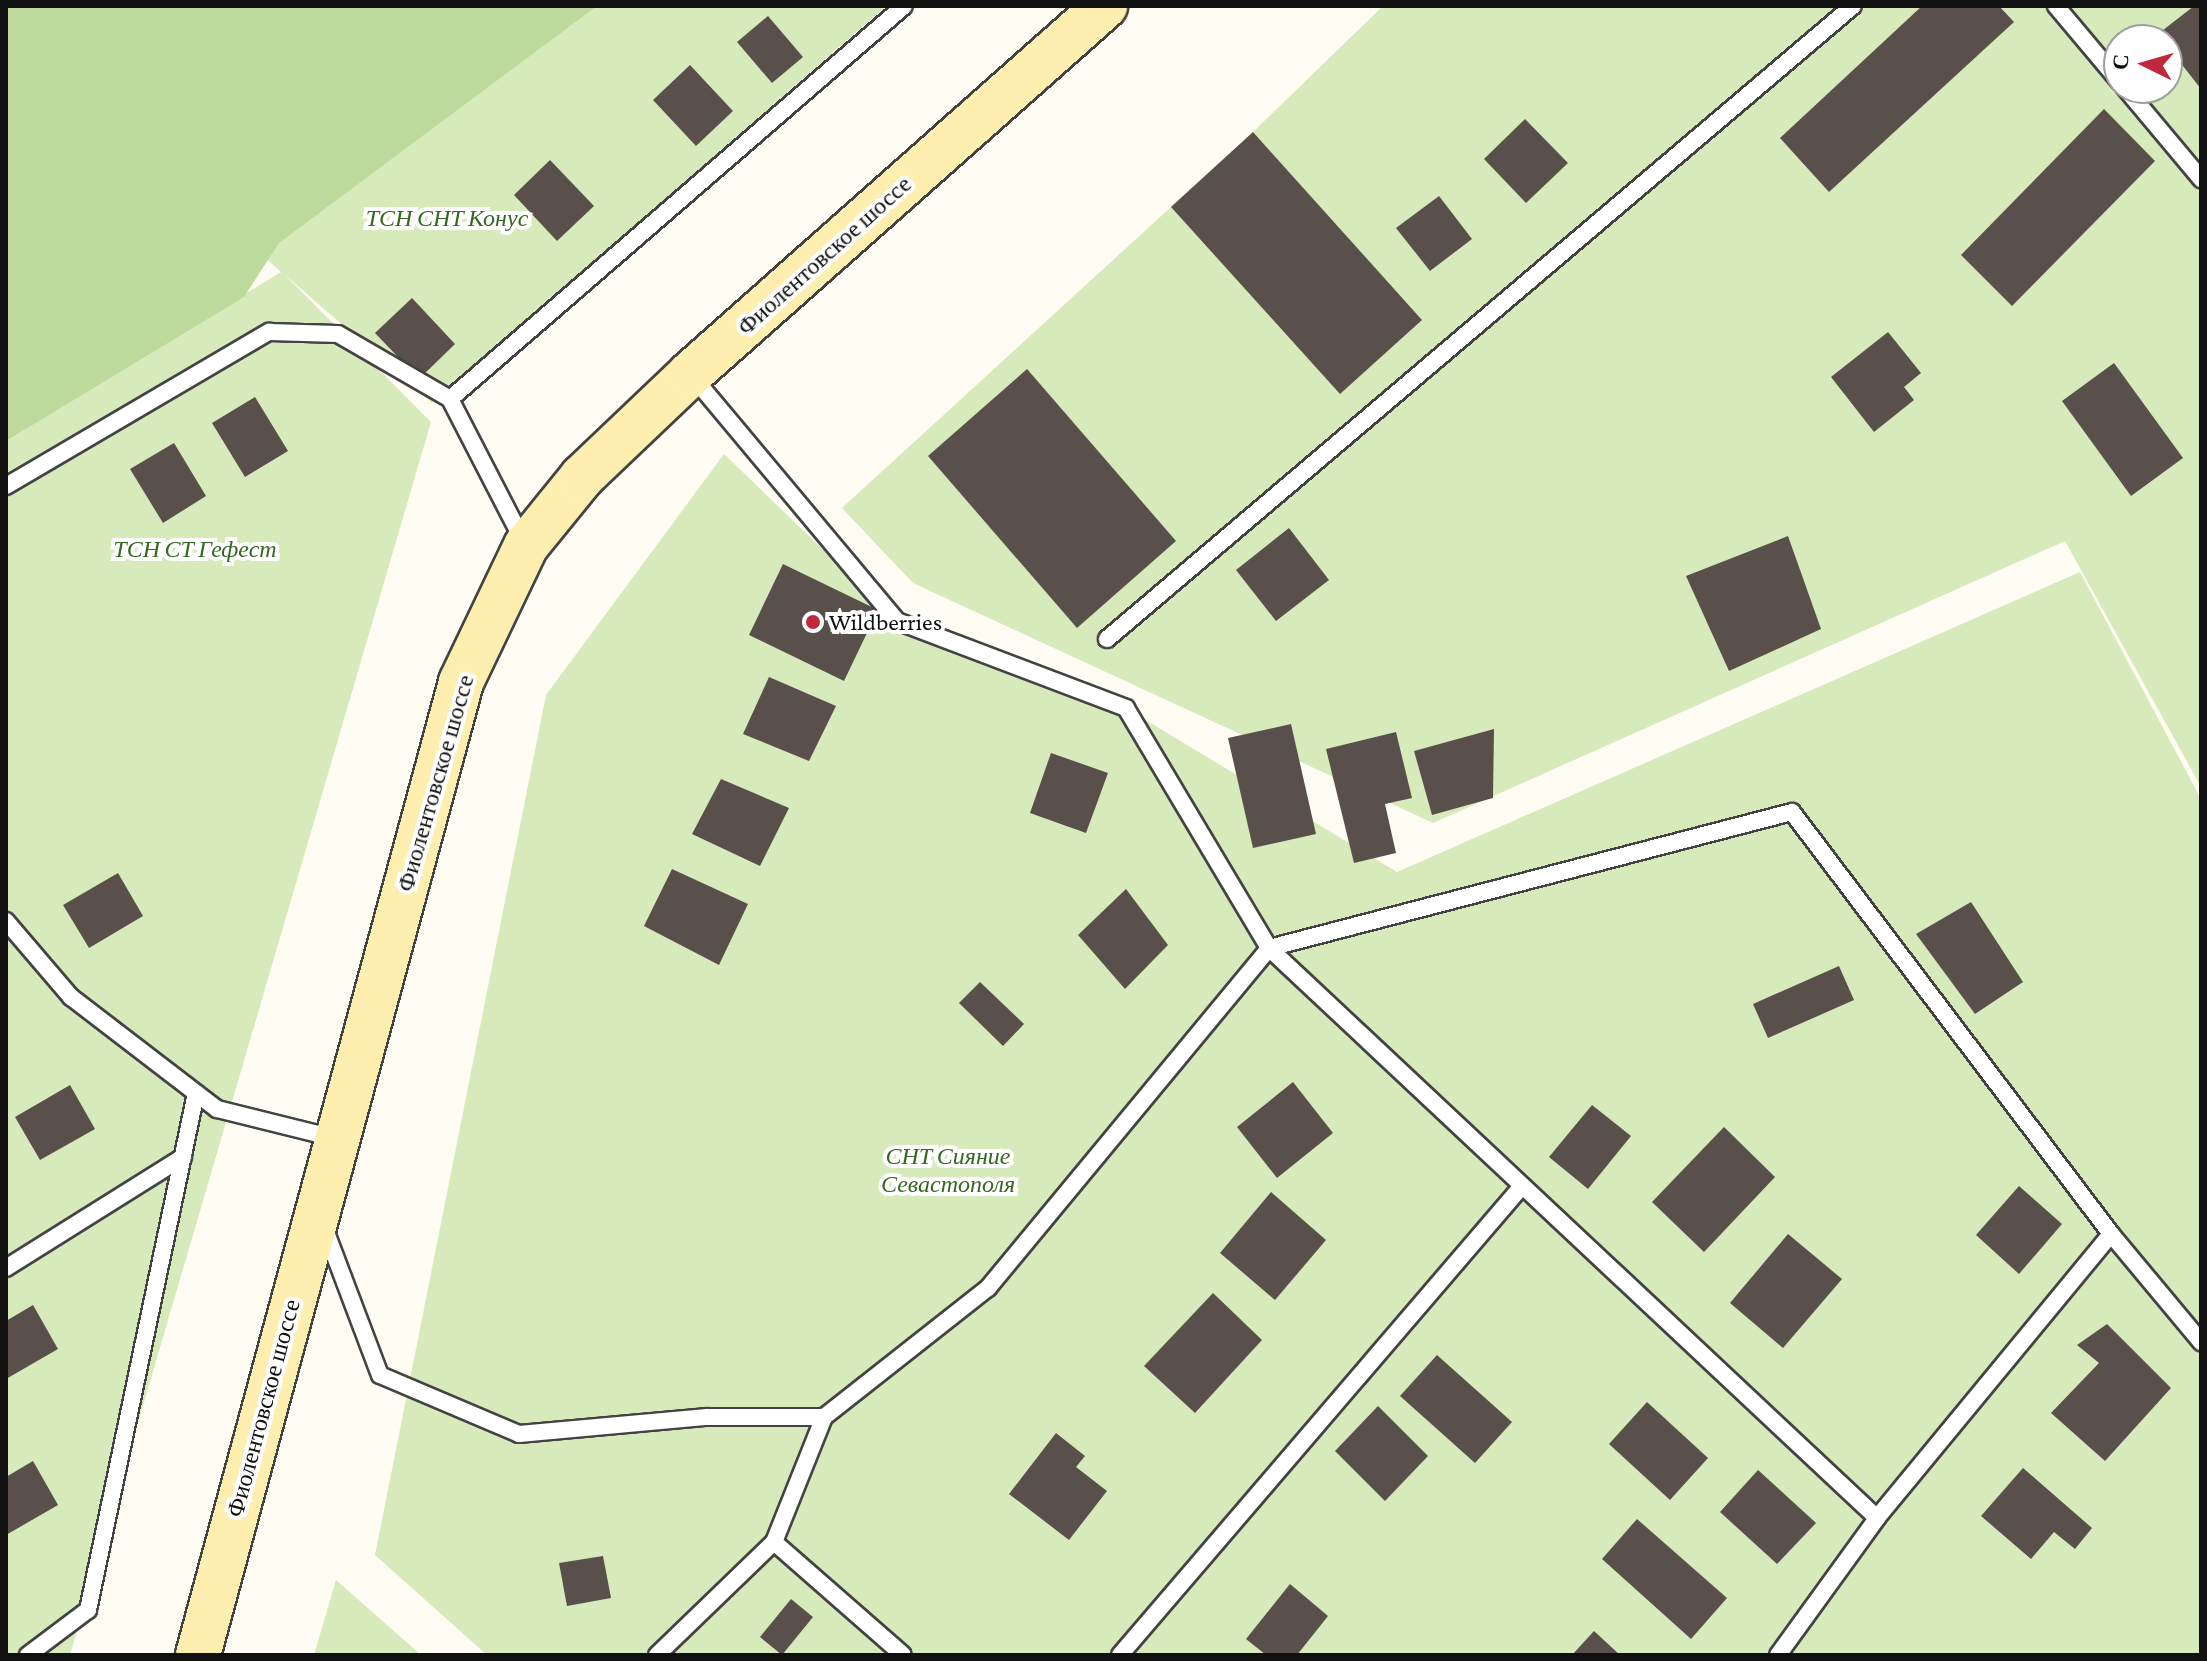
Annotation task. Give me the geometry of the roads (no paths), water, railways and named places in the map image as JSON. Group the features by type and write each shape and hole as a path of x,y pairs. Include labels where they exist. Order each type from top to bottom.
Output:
{"main road":[{"name":"Фиолентовское шоссе","path":"198,1655 334,1138 461,682 526,546 582,477 690,374 1105,6"}],"lane":[{"path":"450,399 904,6"},
{"path":"1107,639 1853,6"},
{"path":"2056,6 2103,62"},
{"path":"2138,104 2201,179"},
{"path":"6,486 269,332 338,334 450,399 526,546"},
{"path":"690,374 897,621 1126,708 1269,948 1877,1518"},
{"path":"657,1655 774,1542 824,1417 988,1288 1269,948 1792,812 2111,1234 2201,1342"},
{"path":"6,921 71,997 217,1109 334,1138"},
{"path":"28,1655 88,1610 196,1093"},
{"path":"6,1268 183,1157"},
{"path":"1120,1655 1522,1186"},
{"path":"316,1206 380,1375 519,1434 707,1417 824,1417"},
{"path":"1778,1655 1877,1518 2111,1234"},
{"path":"774,1542 903,1655"}],"place":[{"name":"Wildberries","path":"813,622"}],"park label":[{"name":"ТСН СНТ Конус","path":"447,218"},
{"name":"ТСН СТ Гефест","path":"195,549"},
{"name":"СНТ Сияние Севастополя","path":"948,1170"}]}
